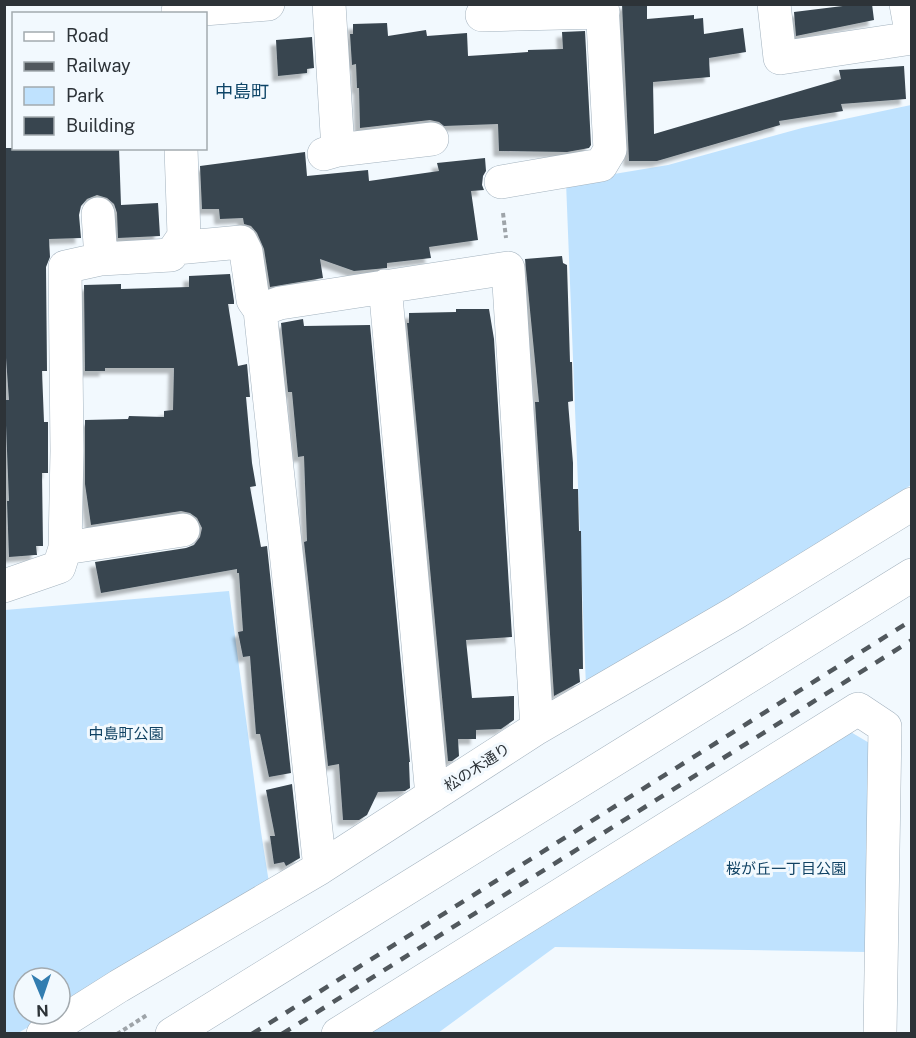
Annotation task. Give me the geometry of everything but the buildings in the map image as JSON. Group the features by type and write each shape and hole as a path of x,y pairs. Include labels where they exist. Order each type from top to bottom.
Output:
{"street":[{"path":"178,10 268,4"},
{"path":"329,4 331,152 432,139"},
{"path":"774,4 780,58 912,37 906,4"},
{"path":"482,15 602,8 610,150 601,165 501,182"},
{"path":"4,586 59,567 65,548 67,451 65,267 101,259 171,255 184,236 181,150"},
{"path":"98,214 101,259"},
{"path":"176,248 241,242 246,252 253,300 260,310 320,868"},
{"path":"260,310 280,303 508,268 537,728"},
{"path":"385,286 432,796"},
{"name":"松の木通り","path":"44,1034 119,986 320,868 537,728 735,613 912,504"},
{"path":"65,548 183,530"},
{"path":"172,1034 912,575"},
{"path":"338,1034 858,709 885,727 880,1034"}],"path":[{"path":"501,182 508,268"}],"green space":[{"path":"911,105 911,485 586,687 566,182 668,165 802,128"},
{"name":"中島町公園","path":"229,591 269,883 72,1001 72,966 12,966 12,1026 30,1026 18,1033 5,1034 5,610"},
{"name":"桜が丘一丁目公園","path":"849,731 871,744 866,952 555,947 438,1033 365,1034"}],"railway":[{"path":"252,1034 912,620"},
{"path":"282,1034 912,640"}],"district":[{"name":"中島町","path":"242,91"}]}
